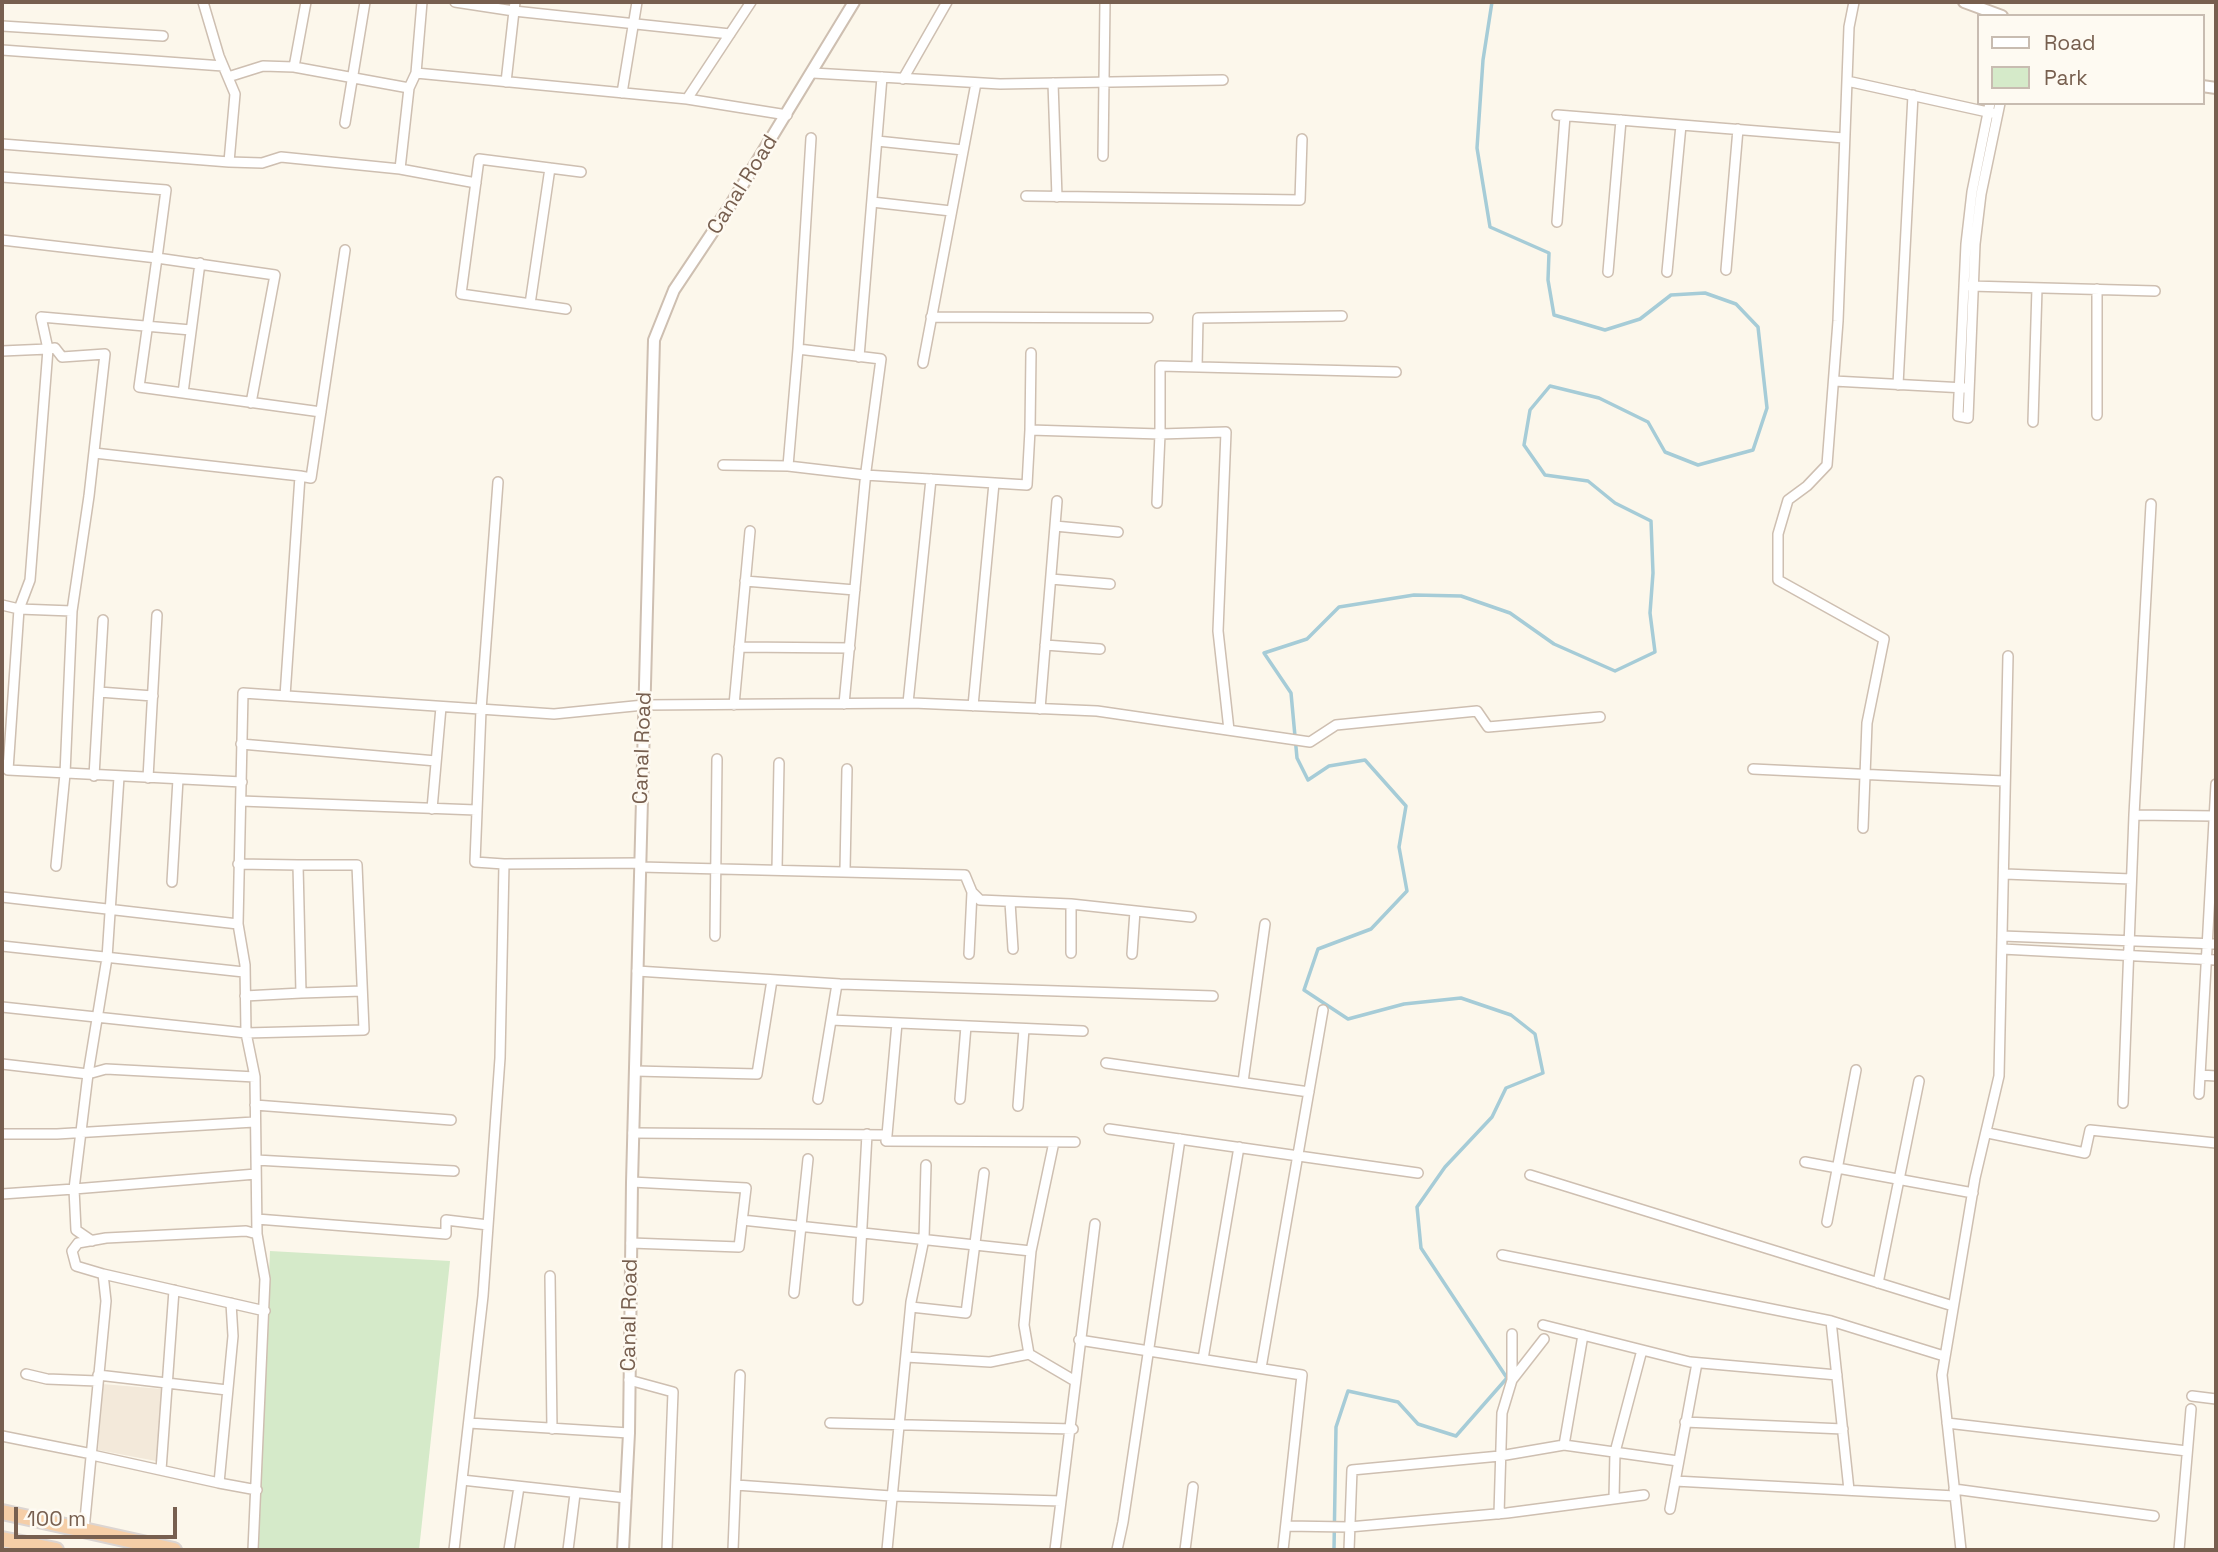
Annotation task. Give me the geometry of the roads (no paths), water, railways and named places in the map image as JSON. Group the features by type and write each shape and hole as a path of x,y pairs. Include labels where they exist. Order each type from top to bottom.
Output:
{"highway":[{"path":"2,1512 174,1550"},
{"path":"2,1539 57,1550"}],"street":[{"path":"203,2 223,66 235,94 229,162"},
{"path":"294,67 306,2"},
{"path":"345,123 365,2"},
{"path":"400,169 409,88 416,73 422,2"},
{"path":"455,2 730,34"},
{"path":"622,93 637,2"},
{"path":"687,99 751,2"},
{"name":"Canal Road","path":"623,1550 629,1433 633,1133 654,340 674,289 787,115 854,2"},
{"path":"903,79 947,2"},
{"path":"1103,156 1105,2"},
{"path":"1854,2 1847,81 1834,381 1827,465 1807,486 1787,500 1778,534 1778,580 1884,639 1867,723 1863,828"},
{"path":"1964,2 1997,14"},
{"path":"506,82 514,7"},
{"path":"2,26 163,37"},
{"path":"2,50 223,66"},
{"path":"228,77 263,66 294,67 409,88"},
{"path":"416,73 687,99 787,115"},
{"path":"813,73 976,83 1223,80"},
{"path":"859,356 882,77"},
{"path":"1847,81 1992,110 1969,286 1959,388 1958,416 1968,418 1969,286"},
{"path":"923,363 976,83"},
{"path":"1053,83 1057,197"},
{"path":"1898,385 1913,95"},
{"path":"1558,222 1561,116 1844,138"},
{"path":"1608,272 1621,120"},
{"path":"1667,272 1681,125"},
{"path":"1726,270 1738,129"},
{"path":"788,466 811,138"},
{"path":"1026,196 1300,200 1301,139"},
{"path":"877,141 963,150"},
{"path":"2,144 229,162 262,163 281,157 400,169 476,184"},
{"path":"566,309 461,294 479,159 580,172"},
{"path":"530,304 550,168"},
{"path":"2,177 166,190 139,387 321,412"},
{"path":"872,202 951,211"},
{"path":"2,240 200,263 275,275 251,403"},
{"path":"94,453 311,478 345,250"},
{"path":"183,393 200,263"},
{"path":"1969,286 2155,291"},
{"path":"2032,422 2037,288"},
{"path":"2097,289 2097,415"},
{"path":"1197,367 1198,318 1342,316"},
{"path":"191,330 41,317 48,349 30,580 19,610 5,767 94,776 242,782"},
{"path":"931,317 1148,318"},
{"path":"2,351 55,348 62,357 105,354 72,611 65,774 56,866"},
{"path":"798,349 881,359 865,475 845,704"},
{"path":"723,465 788,466 865,475 1027,485 1031,353"},
{"path":"1157,503 1160,366 1396,372"},
{"path":"1834,381 1970,388"},
{"path":"1030,430 1160,434 1226,432 1218,631 1229,730"},
{"path":"285,696 300,476"},
{"path":"908,703 931,479"},
{"path":"498,482 481,710 475,862 965,875 972,892 980,901 1071,904 1191,917"},
{"path":"973,706 994,483"},
{"path":"1040,709 1057,501"},
{"path":"2123,1103 2134,815 2151,504"},
{"path":"1055,526 1118,532"},
{"path":"734,705 750,531"},
{"path":"1051,579 1110,584"},
{"path":"745,582 855,590"},
{"path":"2,605 19,610 72,611"},
{"path":"148,778 157,615"},
{"path":"94,776 103,620"},
{"path":"1045,645 1100,649"},
{"path":"739,647 849,648"},
{"path":"1961,1550 1942,1375 1973,1193 2000,1076 2005,874 2003,781 2008,656"},
{"path":"99,692 153,696"},
{"path":"253,1550 265,1279 257,1234 254,1122 256,1077 246,1033 239,924 243,693 554,714 644,705 908,703 1097,711 1310,742 1336,725 1477,711 1488,727 1600,717"},
{"path":"432,809 441,707"},
{"path":"241,744 436,761"},
{"path":"715,936 717,759"},
{"path":"777,869 779,763"},
{"path":"845,870 847,769"},
{"path":"1753,769 2003,781"},
{"path":"92,1241 76,1230 74,1189 96,1016 107,958 119,777"},
{"path":"172,882 178,779"},
{"path":"2199,1094 2212,960 2216,784"},
{"path":"241,801 476,810"},
{"path":"2134,815 2215,816"},
{"path":"2,1007 246,1033 364,1030 357,865 239,864"},
{"path":"454,1550 488,1225 500,1058 504,864"},
{"path":"298,865 301,993"},
{"path":"2005,874 2132,879"},
{"path":"969,954 972,892"},
{"path":"2,897 239,924"},
{"path":"1010,902 1013,949"},
{"path":"1071,904 1071,953"},
{"path":"1132,954 1135,911"},
{"path":"1243,1082 1265,925"},
{"path":"2002,936 2212,944"},
{"path":"2,946 244,972"},
{"path":"2002,950 2212,960"},
{"path":"637,971 837,984 1213,996"},
{"path":"635,1071 757,1074 772,979"},
{"path":"818,1099 837,984"},
{"path":"245,996 362,991"},
{"path":"1261,1368 1323,1010"},
{"path":"831,1020 1083,1031"},
{"path":"897,1023 886,1141 1075,1142"},
{"path":"960,1100 966,1026"},
{"path":"1018,1106 1024,1029"},
{"path":"1106,1063 1309,1091"},
{"path":"2,1064 88,1074 106,1069 256,1077"},
{"path":"1826,1222 1856,1070"},
{"path":"2200,1075 2216,1076"},
{"path":"1878,1283 1919,1081"},
{"path":"255,1105 451,1121"},
{"path":"2,1134 254,1122"},
{"path":"1109,1129 1418,1173"},
{"path":"1988,1133 2085,1153 2090,1130 2216,1143"},
{"path":"633,1133 887,1135"},
{"path":"858,1300 867,1134"},
{"path":"1117,1550 1124,1522 1147,1350 1180,1139"},
{"path":"1029,1354 1024,1325 1031,1251 1054,1142"},
{"path":"1203,1359 1239,1147"},
{"path":"794,1293 808,1159"},
{"path":"256,1160 454,1171"},
{"path":"1805,1162 1973,1193"},
{"path":"887,1550 911,1307 924,1239 926,1166"},
{"path":"911,1307 966,1313 977,1245 984,1173"},
{"path":"2,1194 257,1174"},
{"path":"1530,1175 1953,1306"},
{"path":"631,1243 739,1247 746,1188 632,1182"},
{"path":"257,1219 446,1234 446,1220 488,1225"},
{"path":"742,1220 1031,1251"},
{"path":"1055,1550 1095,1224"},
{"path":"257,1234 246,1231 92,1241 78,1243 72,1251 76,1266 265,1311"},
{"path":"1502,1255 1830,1321 1944,1356"},
{"path":"84,1530 106,1301 103,1274"},
{"path":"550,1276 552,1429"},
{"path":"161,1470 174,1290"},
{"path":"219,1483 233,1336 232,1303"},
{"path":"1830,1321 1849,1490"},
{"path":"1543,1325 1697,1363 1837,1376"},
{"path":"1499,1514 1502,1413 1512,1380 1512,1334"},
{"path":"1564,1445 1583,1335"},
{"path":"1512,1380 1544,1339"},
{"path":"1079,1340 1303,1375 1283,1550"},
{"path":"1614,1498 1615,1452 1642,1350"},
{"path":"906,1357 989,1362 1029,1354 1075,1381"},
{"path":"1670,1509 1697,1363"},
{"path":"26,1374 47,1379 97,1378 167,1382 227,1390"},
{"path":"733,1550 740,1376"},
{"path":"629,1380 673,1392 667,1550"},
{"path":"2192,1396 2216,1399"},
{"path":"2179,1550 2191,1409"},
{"path":"1685,1422 1843,1429"},
{"path":"469,1423 629,1433"},
{"path":"830,1423 1071,1429"},
{"path":"1947,1423 2187,1451"},
{"path":"2,1436 257,1490"},
{"path":"1349,1550 1352,1470 1500,1456 1564,1445 1678,1461"},
{"path":"462,1480 626,1498"},
{"path":"1675,1481 1849,1490 1954,1492 2154,1516"},
{"path":"736,1485 891,1496 1061,1501"},
{"path":"509,1550 519,1487"},
{"path":"1185,1550 1193,1488"},
{"path":"568,1550 575,1494"},
{"path":"1286,1526 1348,1527 1499,1514 1644,1495"}],"waterway":[{"path":"1334,1550 1336,1427 1348,1391 1398,1402 1418,1424 1456,1436 1507,1378 1421,1248 1417,1207 1445,1167 1492,1117 1506,1088 1543,1073 1535,1034 1511,1015 1461,998 1404,1004 1348,1019 1304,990 1318,949 1371,929 1407,891 1399,847 1406,806 1365,760 1329,766 1308,780 1297,758 1291,693 1264,653 1307,639 1339,607 1414,595 1461,596 1510,613 1554,644 1615,671 1655,652 1650,613 1653,573 1651,521 1615,503 1588,481 1545,475 1524,445 1530,410 1550,386 1599,398 1648,422 1665,452 1698,465 1753,450 1767,408 1758,327 1736,304 1705,293 1671,295 1640,319 1605,330 1554,315 1548,280 1549,253 1490,227 1477,148 1483,60 1492,2"}]}
